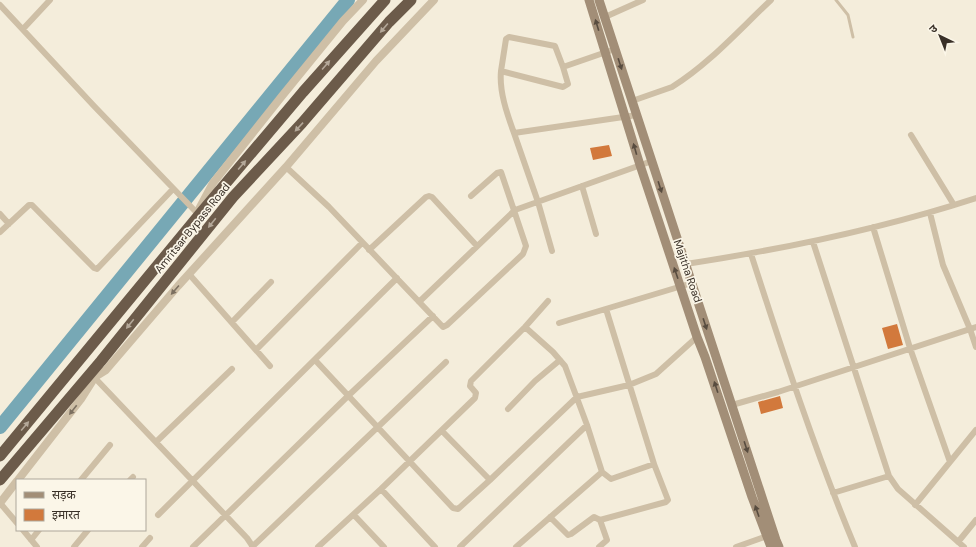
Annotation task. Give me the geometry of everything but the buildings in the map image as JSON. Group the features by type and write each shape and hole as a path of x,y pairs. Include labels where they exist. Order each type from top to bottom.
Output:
{"highway":[{"name":"Amritsar Bypass Road","path":"0,456 308,86 385,0"},
{"name":"Amritsar Bypass Road","path":"0,480 233,197 302,123 389,22 411,0"}],"main road":[{"name":"Majitha Road","path":"589,0 640,165 697,336 770,535 779,547"},
{"name":"Majitha Road","path":"599,0 732,405 770,535 771,547"}],"street":[{"path":"23,29 50,0"},
{"path":"190,226 213,183 282,96 363,0"},
{"path":"77,388 106,370 189,274 286,167 376,62 434,0"},
{"path":"605,17 643,0"},
{"path":"632,101 678,84 708,60 771,0"},
{"path":"0,5 197,214"},
{"path":"501,71 563,87 568,84 555,46 510,37 506,39 500,77 505,103 538,202 552,251"},
{"path":"563,67 615,49"},
{"path":"514,133 637,115"},
{"path":"911,135 954,205"},
{"path":"419,302 514,210 652,161"},
{"path":"286,167 329,207 443,327 447,325 523,254 525,250 526,243 502,173 497,173 470,196"},
{"path":"582,186 596,234"},
{"path":"0,232 29,205 32,205 94,268 97,269 175,191"},
{"path":"369,250 429,196 432,197 477,246"},
{"path":"686,264 751,254 813,242 930,213 976,198"},
{"path":"930,213 943,265 973,328 976,347"},
{"path":"0,214 9,224"},
{"path":"873,227 910,348 950,462"},
{"path":"813,242 889,476 898,489 964,547"},
{"path":"256,350 362,243"},
{"path":"751,254 794,386 833,493 855,547"},
{"path":"189,274 270,366"},
{"path":"158,515 398,278"},
{"path":"232,322 271,282"},
{"path":"559,323 692,284"},
{"path":"321,546 475,398 476,393 470,386 471,381 548,301"},
{"path":"550,517 568,535 594,517 600,520 666,502 668,500 654,464 606,309"},
{"path":"193,547 349,395 433,316"},
{"path":"524,327 565,366 588,425 602,472 611,479 654,464"},
{"path":"732,405 973,328"},
{"path":"315,360 410,460 453,508 456,509 461,508 577,397 629,385 656,374 697,336"},
{"path":"508,409 535,381 560,360"},
{"path":"94,377 247,538 253,547 446,362"},
{"path":"156,442 232,370"},
{"path":"18,479 81,399 94,377"},
{"path":"460,547 588,425"},
{"path":"916,505 976,430"},
{"path":"442,431 490,480"},
{"path":"82,479 110,446"},
{"path":"516,547 602,472"},
{"path":"833,493 889,476"},
{"path":"16,481 0,503 16,522"},
{"path":"381,489 435,547"},
{"path":"354,515 384,547"},
{"path":"600,520 610,547"},
{"path":"958,542 976,520"},
{"path":"24,531 37,547"},
{"path":"31,540 38,531"},
{"path":"74,547 87,531"},
{"path":"736,547 770,535"},
{"path":"142,547 150,538"},
{"path":"599,547 607,540"}],"lane":[{"path":"836,0 848,15 852,37"}],"waterway":[{"path":"0,427 348,0"}]}
